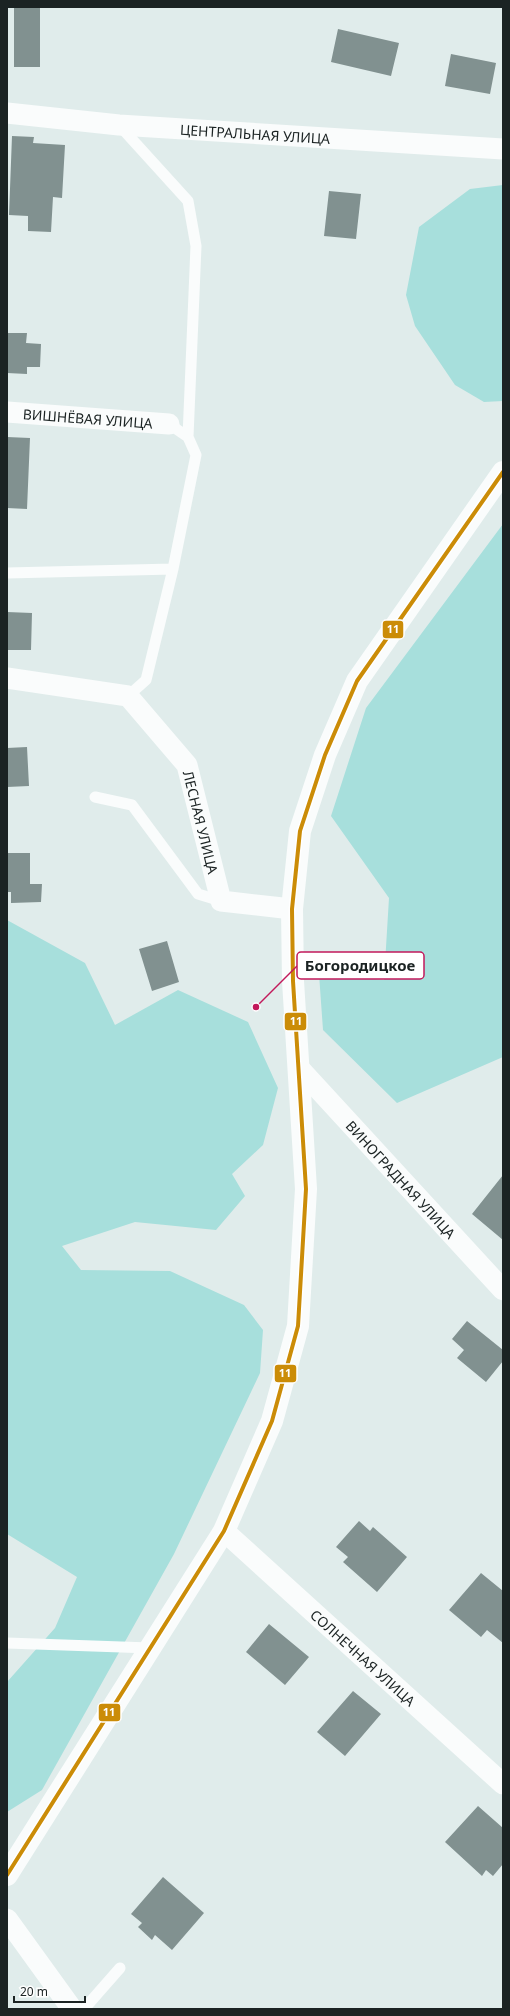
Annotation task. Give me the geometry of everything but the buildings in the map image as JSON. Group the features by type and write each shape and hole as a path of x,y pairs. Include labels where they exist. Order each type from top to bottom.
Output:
{"street":[{"name":"ЦЕНТРАЛЬНАЯ УЛИЦА","path":"7,113 119,125 503,149"},
{"name":"ВИШНЁВАЯ УЛИЦА","path":"7,412 169,424"},
{"path":"7,1875 224,1531 272,1421 298,1326 306,1189 293,981 292,909 300,832 325,755 357,681 503,472"},
{"path":"7,678 128,696"},
{"name":"ЛЕСНАЯ УЛИЦА","path":"128,696 187,765 221,901"},
{"path":"221,901 292,909"},
{"name":"ВИНОГРАДНАЯ УЛИЦА","path":"299,1068 503,1290"},
{"name":"СОЛНЕЧНАЯ УЛИЦА","path":"224,1531 503,1784"},
{"path":"7,1919 72,2009"}],"lane":[{"path":"119,125 188,201 196,246 188,437 196,455 173,569 146,680 128,696"},
{"path":"169,424 188,437"},
{"path":"7,573 173,569"},
{"path":"95,797 132,805 198,894 221,901"},
{"path":"7,1643 150,1648"},
{"path":"84,2009 120,1968"}],"shaded area":[{"path":"503,185 503,401 484,402 455,385 415,326 406,295 419,227 470,189"},
{"path":"503,524 503,1057 397,1103 323,1030 319,974 384,980 389,898 331,816 366,708"},
{"path":"7,920 85,963 115,1025 178,990 248,1022 278,1088 263,1145 232,1174 245,1196 216,1230 135,1222 62,1246 81,1270 170,1271 244,1305 263,1330 260,1373 174,1554 42,1790 7,1812 7,1682 55,1628 77,1577 7,1534"}],"transit line":[{"name":"11","path":"7,1875 224,1531 272,1421 298,1326 306,1189 293,981 292,909 300,831 325,755 357,681 503,472"}],"place":[{"name":"Богородицкое","path":"256,1007"}]}
